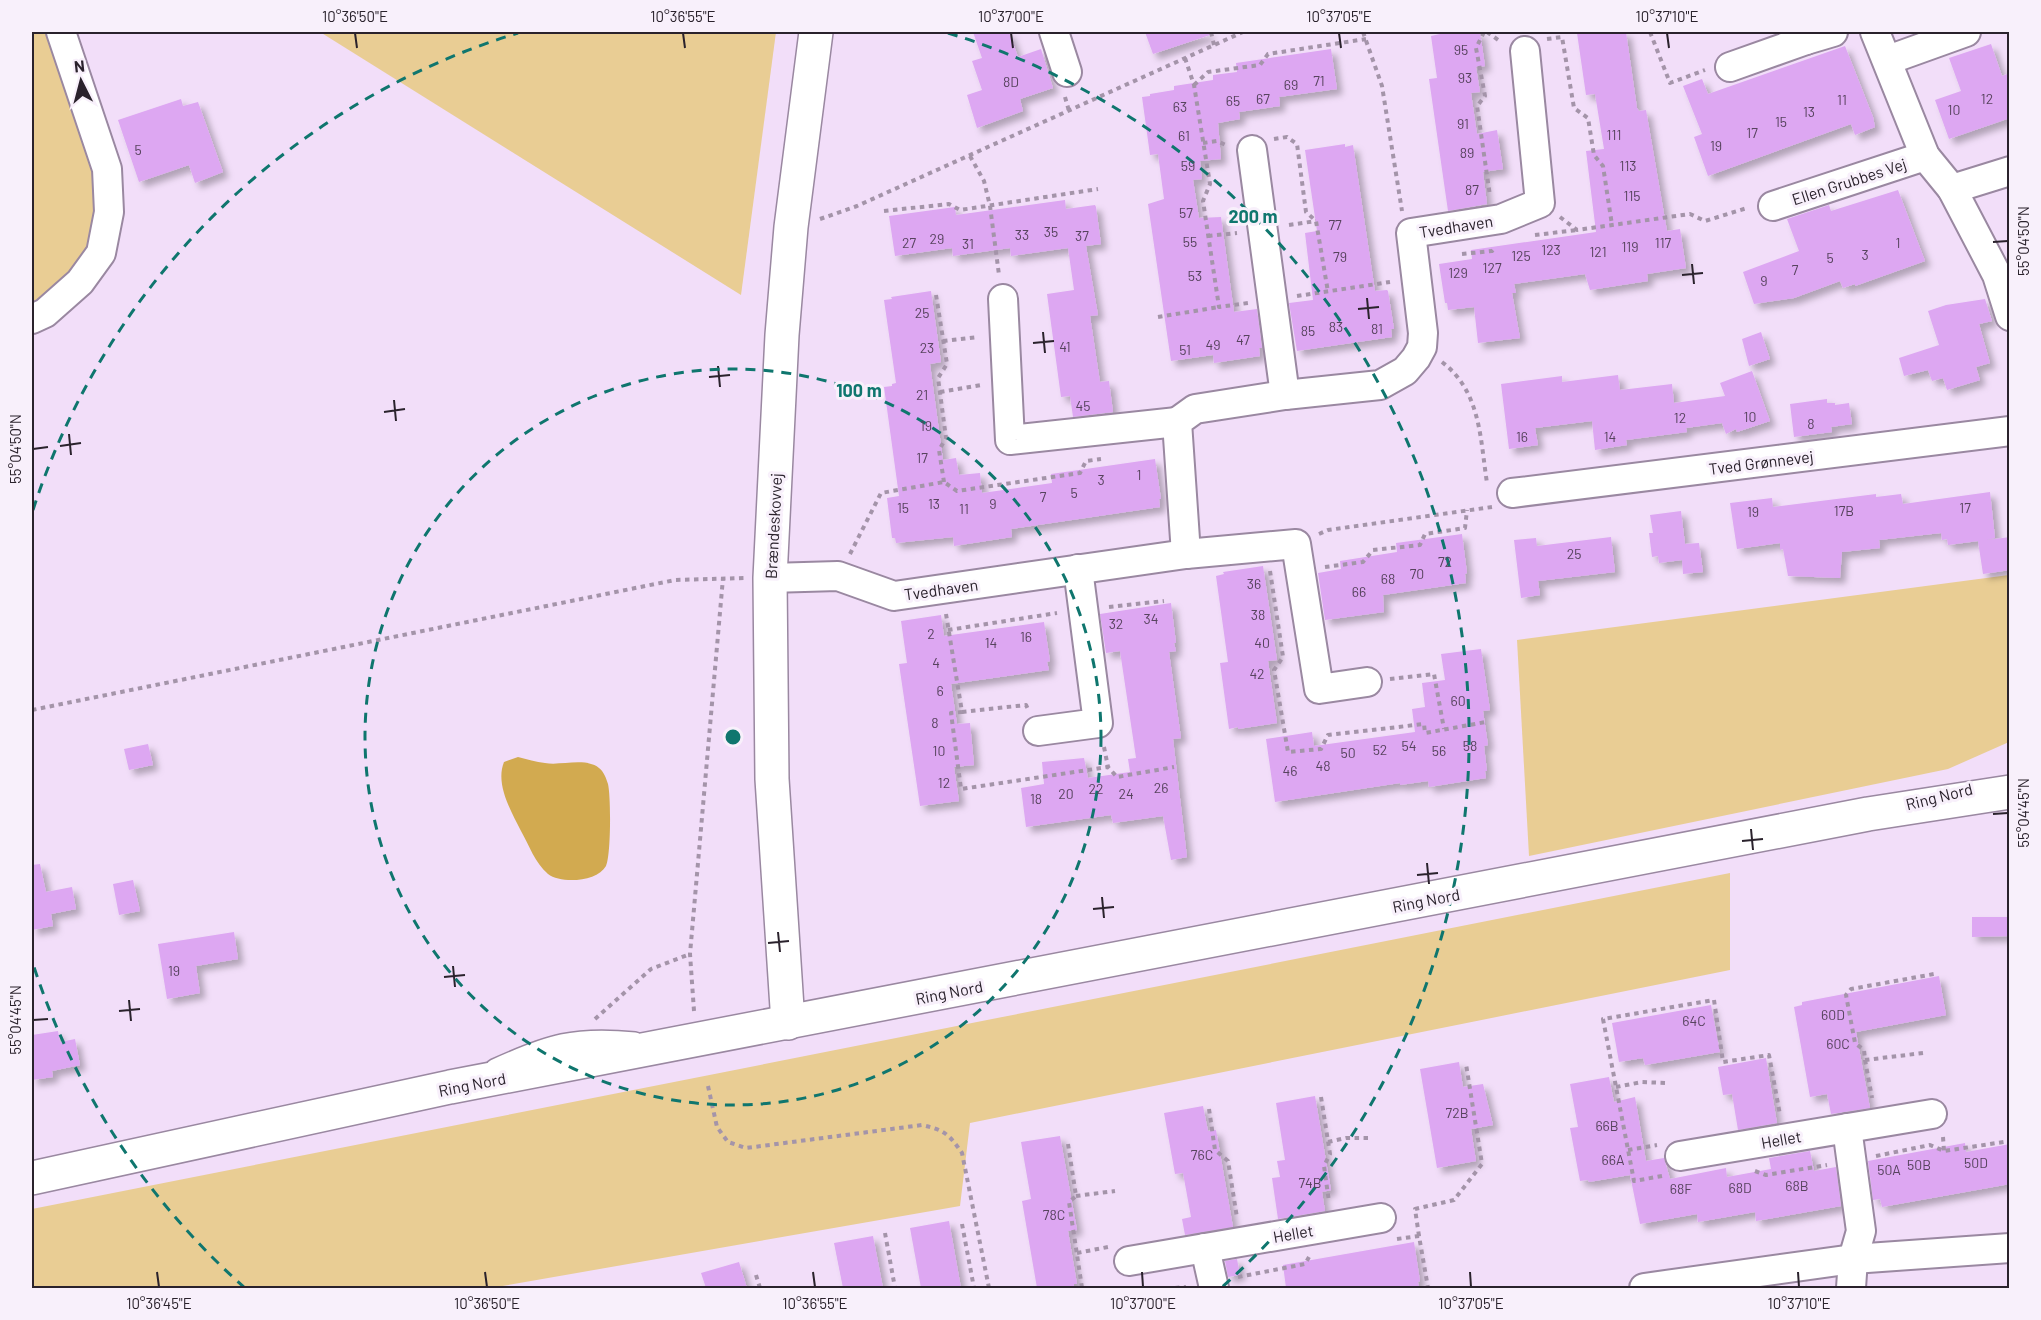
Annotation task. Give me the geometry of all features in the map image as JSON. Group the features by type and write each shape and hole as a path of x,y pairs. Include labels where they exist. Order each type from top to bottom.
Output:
{"main road":[{"name":"Brændeskovvej","path":"788,1023 772,779 770,578 782,335 791,226 816,32"},
{"name":"Ring Nord","path":"1868,814 2010,779"},
{"name":"Ring Nord","path":"32,1178 450,1087 1868,814 2010,792"}],"street":[{"path":"32,319 45,313 80,282 101,253 109,212 107,169 62,32"},
{"path":"1054,32 1067,72"},
{"path":"1730,67 1805,36 1833,32"},
{"name":"Ellen Grubbes Vej","path":"1875,32 1925,156 1952,189 1997,275 2010,316"},
{"path":"1888,60 1966,32"},
{"path":"1522,45 1540,203"},
{"path":"1253,145 1285,395"},
{"name":"Ellen Grubbes Vej","path":"1773,206 1925,156"},
{"path":"1952,189 2010,171"},
{"name":"Tvedhaven","path":"1422,347 1423,333 1411,233 1494,220 1540,203"},
{"path":"1003,299 1010,440 1177,422 1195,409 1285,395 1380,385 1405,371 1422,347"},
{"path":"1177,422 1186,554"},
{"name":"Tved Grønnevej","path":"1495,495 2010,431"},
{"name":"Tvedhaven","path":"770,578 838,576 894,596 1186,554 1298,557"},
{"path":"1298,557 1319,689 1367,682"},
{"path":"1038,730 1098,723 1078,569"},
{"name":"Hellet","path":"1672,1158 1932,1114"},
{"path":"1847,1128 1861,1231 1853,1259 1851,1288"},
{"name":"Hellet","path":"1122,1253 1204,1248 1333,1227 1388,1229"},
{"path":"1204,1248 1213,1285"},
{"path":"1644,1288 1853,1259 2010,1248"}],"lane":[{"path":"450,1087 534,1048 573,1039 602,1037 675,1045"}],"path":[{"path":"1211,32 1214,45"},
{"path":"820,219 857,206 1243,32"},
{"path":"1363,32 1382,86 1403,221 1411,233"},
{"path":"1494,220 1477,106 1485,96 1476,48 1485,32 1522,45 1562,37 1574,108 1588,118 1594,155 1603,166 1612,225"},
{"path":"1650,32 1670,83 1718,65 1730,67"},
{"path":"1194,86 1208,72 1260,65 1268,54 1366,39"},
{"path":"1203,142 1217,141 1227,146 1253,145 1287,137 1297,144 1306,212 1317,221 1328,292"},
{"path":"970,156 984,181 990,206 1003,299"},
{"path":"884,212 949,204 960,210 1098,189"},
{"path":"1540,203 1577,230 1690,214 1705,222 1758,205 1773,206"},
{"path":"936,295 947,364 938,378 946,438 939,450 944,482"},
{"path":"1158,317 1219,307"},
{"path":"943,341 1005,334"},
{"path":"1298,557 1328,530 1467,510 1495,495 1475,410 1464,383 1422,347"},
{"path":"940,392 1007,381"},
{"path":"838,576 881,493 944,482 957,491 1080,473 1086,461 1101,459"},
{"path":"1298,557 1363,562 1373,550 1420,545 1425,534 1465,528 1467,510"},
{"path":"695,1017 690,954 723,578"},
{"path":"32,710 675,580 770,578"},
{"path":"1367,682 1434,674 1444,729"},
{"path":"962,712 1026,705 1038,730"},
{"path":"573,1039 651,969 690,954"},
{"path":"1877,1123 1864,1050 1855,1043 1846,995 1851,989 1934,974"},
{"path":"1672,1158 1634,1181 1603,1019 1714,1000 1723,1062 1769,1055 1784,1139"},
{"path":"1865,1060 1923,1053"},
{"path":"1428,1288 1415,1209 1454,1200 1482,1164 1466,1064"},
{"path":"1616,1087 1642,1082 1667,1083"},
{"path":"708,1086 717,1127 728,1142 746,1148 922,1125 940,1129 951,1137 962,1153 989,1288"},
{"path":"1320,1097 1330,1154 1324,1166 1333,1227"},
{"path":"1209,1109 1215,1150 1228,1161 1240,1242"},
{"path":"1328,1142 1347,1138 1368,1138"},
{"path":"1749,1168 1766,1175 1930,1145 1944,1151 2010,1141"},
{"path":"1068,1144 1076,1196"},
{"path":"1628,1150 1672,1158"},
{"path":"1082,1288 1069,1203 1076,1196 1115,1191"},
{"path":"962,1224 974,1288"},
{"path":"1388,1229 1419,1236"},
{"path":"885,1233 895,1288"},
{"path":"1213,1285 1305,1264 1312,1251"},
{"path":"1077,1253 1122,1253"},
{"path":"756,1275 760,1288"}],"shaded area":[{"path":"32,32 47,32 98,182 97,225 85,255 44,296 32,302"},
{"path":"320,32 776,32 741,295"},
{"path":"2009,575 2009,742 1948,769 1529,856 1517,640"},
{"path":"518,757 551,764 587,763 599,768 605,775 609,791 609,850 606,866 601,871 587,878 570,880 554,877 539,865 505,797 501,779 504,762"},
{"path":"1730,873 1730,970 970,1123 960,1206 491,1288 32,1288 32,1209"}],"building":[{"path":"973,32 1009,32 1018,57 1041,49 1053,88 1020,99 1023,111 977,128 967,95 982,90 972,61 982,58"},
{"path":"1145,32 1209,32 1210,35 1153,54"},
{"path":"1439,32 1480,32 1485,66 1476,67 1480,92 1471,93 1477,134 1497,130 1503,169 1483,172 1487,204 1448,211 1429,79 1437,78 1431,36 1440,34"},
{"path":"1626,32 1637,108 1639,111 1646,110 1667,231 1680,229 1686,268 1647,274 1648,281 1590,290 1585,274 1514,284 1516,293 1512,293 1520,338 1478,343 1474,307 1448,310 1439,264 1472,259 1471,250 1596,232 1586,151 1604,149 1595,94 1586,95 1577,33"},
{"path":"1991,44 2002,76 2010,73 2010,118 1949,139 1935,100 1961,91 1949,58"},
{"path":"1845,46 1875,127 1855,135 1851,124 1708,176 1694,137 1702,134 1683,86 1702,79 1708,94"},
{"path":"1331,49 1337,89 1279,97 1280,106 1239,112 1240,119 1218,123 1221,159 1200,161 1202,179 1193,180 1199,218 1221,217 1234,312 1257,309 1262,348 1259,348 1260,356 1214,363 1213,355 1171,361 1148,204 1164,199 1158,154 1150,155 1142,97 1174,90 1174,86 1213,80 1213,75 1237,72 1236,63"},
{"path":"181,99 183,106 198,102 223,172 195,183 189,165 139,182 118,120"},
{"path":"1345,144 1345,147 1353,145 1375,291 1388,291 1394,329 1391,329 1392,337 1297,351 1289,303 1313,300 1305,233 1317,231 1305,150"},
{"path":"1898,190 1925,261 1855,286 1855,284 1843,288 1840,281 1794,298 1754,304 1743,272 1799,251 1787,219 1829,205 1831,211"},
{"path":"1065,200 1066,209 1095,205 1096,207 1101,244 1086,246 1098,315 1090,316 1100,382 1109,381 1113,412 1073,417 1070,396 1061,397 1047,294 1074,290 1068,248 1011,256 1010,248 953,256 952,248 895,256 889,216 955,207 956,215"},
{"path":"931,291 941,362 930,364 943,460 956,458 959,475 980,473 982,493 1052,483 1051,474 1155,459 1161,499 1159,499 1160,507 1011,529 1012,537 954,546 953,537 896,543 895,538 892,538 887,498 899,496 884,387 896,383 884,300"},
{"path":"1985,299 1992,321 1979,324 1990,363 1976,367 1980,380 1947,390 1943,378 1932,381 1928,370 1904,376 1899,358 1939,345 1928,311 1946,305"},
{"path":"1761,332 1770,359 1749,366 1742,339"},
{"path":"1752,371 1770,421 1737,432 1736,429 1726,434 1722,423 1686,428 1687,432 1626,440 1627,445 1595,450 1592,421 1535,428 1538,445 1509,449 1501,384 1562,376 1562,382 1618,375 1620,390 1672,384 1674,403 1725,396 1720,383"},
{"path":"1827,399 1827,403 1835,403 1835,405 1849,403 1852,424 1831,427 1832,432 1794,437 1790,404"},
{"path":"1990,492 1995,538 1987,540 2010,537 2010,570 1983,574 1978,541 1948,545 1947,539 1942,540 1941,533 1879,540 1880,548 1842,552 1840,578 1788,576 1780,543 1737,549 1730,503 1772,498 1773,507 1876,494 1876,497 1901,494 1903,504"},
{"path":"1681,511 1685,544 1699,543 1703,572 1683,574 1682,560 1659,563 1658,556 1652,557 1649,533 1653,533 1650,515"},
{"path":"1462,534 1467,573 1465,574 1466,583 1383,595 1384,612 1325,620 1318,573 1341,569 1340,561 1397,552 1396,543"},
{"path":"1611,537 1615,572 1538,581 1540,595 1521,598 1514,540 1536,538 1537,546"},
{"path":"1263,566 1277,660 1268,661 1277,723 1229,729 1220,663 1228,662 1216,576 1224,574 1223,572"},
{"path":"1171,603 1176,651 1169,652 1181,738 1173,739 1187,857 1171,860 1163,816 1113,823 1111,815 1026,827 1021,788 1044,784 1042,762 1084,758 1088,778 1130,772 1128,759 1136,758 1120,651 1106,653 1100,614"},
{"path":"941,615 944,636 1044,622 1050,661 1047,662 1049,670 951,684 957,724 970,723 974,765 954,767 959,801 920,806 899,664 907,663 901,621"},
{"path":"1481,649 1490,710 1483,711 1488,745 1484,746 1486,778 1429,787 1428,781 1400,785 1400,783 1275,802 1266,739 1312,732 1314,746 1415,732 1412,709 1425,707 1422,683 1445,680 1441,654"},
{"path":"148,744 153,765 129,770 124,749"},
{"path":"40,864 46,892 72,887 76,909 51,914 53,926 32,930 32,865"},
{"path":"133,880 140,911 119,915 113,884"},
{"path":"1972,917 2010,917 2010,936 1972,937"},
{"path":"234,932 238,959 196,966 200,993 167,999 158,944"},
{"path":"1939,976 1946,1015 1856,1032 1870,1108 1831,1114 1827,1094 1810,1097 1794,1007 1802,1005 1802,1002"},
{"path":"1711,1005 1720,1052 1645,1065 1643,1058 1619,1062 1612,1023"},
{"path":"58,1031 60,1042 75,1039 80,1065 52,1071 53,1077 32,1080 32,1035"},
{"path":"1766,1058 1777,1123 1738,1130 1732,1094 1723,1095 1718,1067"},
{"path":"1459,1062 1463,1087 1483,1084 1493,1125 1471,1129 1476,1161 1437,1168 1420,1069"},
{"path":"1609,1077 1614,1102 1635,1097 1646,1161 1664,1158 1670,1179 1726,1168 1727,1177 1771,1169 1769,1158 1810,1151 1814,1171 1836,1167 1841,1206 1756,1221 1755,1212 1698,1222 1697,1214 1640,1224 1630,1175 1589,1182 1588,1180 1580,1181 1570,1128 1578,1127 1570,1084"},
{"path":"1315,1096 1331,1190 1322,1192 1325,1211 1278,1219 1272,1178 1280,1177 1277,1161 1285,1160 1276,1103"},
{"path":"1203,1106 1208,1131 1216,1130 1233,1227 1185,1235 1182,1219 1191,1217 1183,1173 1175,1174 1164,1113"},
{"path":"1060,1136 1077,1230 1068,1231 1077,1284 1074,1284 1074,1288 1037,1288 1022,1201 1031,1199 1021,1142"},
{"path":"1965,1143 1966,1152 2010,1144 2010,1184 1882,1207 1880,1199 1873,1200 1868,1161"},
{"path":"949,1221 961,1288 921,1288 910,1228"},
{"path":"873,1236 883,1288 843,1288 834,1243"},
{"path":"1414,1242 1419,1288 1286,1288 1283,1265"},
{"path":"1237,1259 1240,1275 1228,1277 1225,1261"},
{"path":"739,1262 747,1288 706,1288 701,1273"}]}
